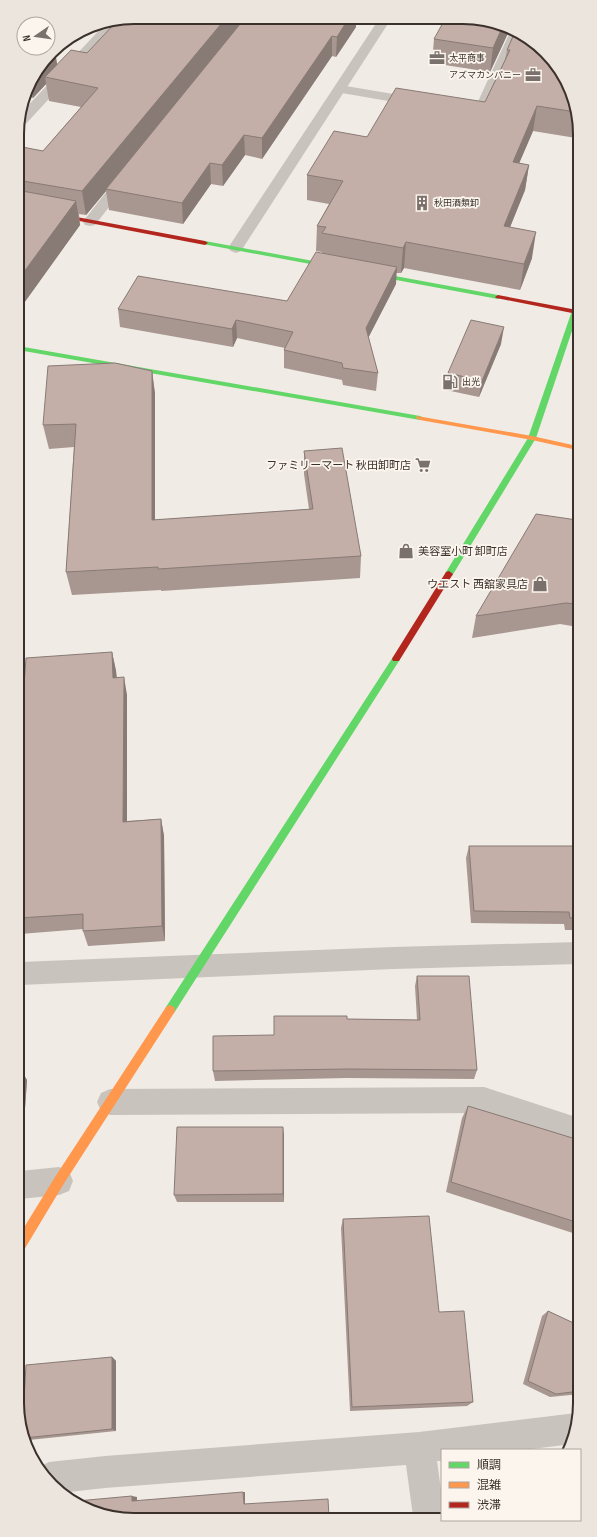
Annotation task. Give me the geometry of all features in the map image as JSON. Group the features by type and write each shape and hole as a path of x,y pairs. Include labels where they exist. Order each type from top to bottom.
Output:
{"street":[{"path":"236,248 382,24"},
{"path":"26,116 108,27"},
{"path":"90,222 134,166"},
{"path":"39,212 573,308"},
{"path":"24,1239 59,1181 413,632 532,438 572,338"},
{"path":"24,349 532,438 573,447"},
{"path":"24,974 197,966 573,953"},
{"path":"110,1102 484,1100 573,1129"},
{"path":"24,1185 59,1181"},
{"path":"53,1478 105,1472 420,1448 570,1429"},
{"path":"420,1448 429,1513"}],"lane":[{"path":"456,108 479,112 513,36"},
{"path":"340,89 425,103"}],"building":[{"path":"127,24 221,24 82,191 24,181 24,147 43,151 98,88 45,77 71,50 87,53 112,26"},
{"path":"240,24 345,24 337,37 332,36 262,138 244,135 222,165 210,163 182,203 106,189"},
{"path":"442,24 470,24 485,26 501,31 493,48 434,39"},
{"name":"秋田酒類卸","path":"513,36 536,51 546,61 562,85 570,111 537,106 513,162 529,165 504,226 536,232 524,264 406,242 403,248 322,233 326,227 317,226 343,181 307,175 334,131 367,137 396,88 485,102 510,50 507,50"},
{"path":"24,191 76,201 24,272"},
{"path":"316,252 397,267 366,328 378,373 343,368 342,363 284,350 293,332 236,320 232,329 118,309 138,276 287,301"},
{"path":"471,320 504,327 482,381 448,373"},
{"path":"115,363 152,371 152,520 313,509 304,451 342,448 361,556 158,569 158,567 66,572 76,424 43,425 48,366"},
{"name":"ウエスト 西舘家具店","path":"536,514 573,519 573,604 566,603 476,616"},
{"path":"112,652 113,678 124,677 123,822 161,819 162,926 83,931 83,914 24,918 24,686 26,658"},
{"path":"469,846 573,846 573,918 570,918 569,912 474,911"},
{"path":"417,976 469,976 477,1070 348,1069 213,1071 213,1036 274,1035 274,1016 347,1016 347,1019 420,1020"},
{"path":"468,1106 573,1138 573,1221 451,1182"},
{"path":"177,1127 283,1127 283,1194 174,1195"},
{"path":"429,1216 439,1312 464,1311 473,1402 352,1407 343,1219"},
{"path":"548,1311 573,1323 573,1392 556,1394 528,1381"},
{"path":"112,1357 112,1429 30,1437 25,1418 24,1403 26,1365"},
{"path":"243,1492 244,1504 328,1499 329,1513 127,1513 112,1511 83,1500 132,1496 132,1501"}],"traffic: fast":[{"path":"205,243 498,297"},
{"path":"449,574 532,438 573,317"},
{"path":"24,349 420,418"},
{"path":"170,1010 396,659"}],"traffic: slow":[{"path":"420,418 532,438 573,447"},
{"path":"24,1239 59,1181 170,1010"}],"traffic: jam":[{"path":"50,214 205,243"},
{"path":"498,297 573,311"},
{"path":"396,659 449,574"}],"place":[{"name":"太平商事","path":"437,58"},
{"name":"アズマカンパニー","path":"533,75"},
{"name":"秋田酒類卸","path":"422,203"},
{"name":"出光","path":"450,382"},
{"name":"ファミリーマート 秋田卸町店","path":"423,465"},
{"name":"美容室小町 卸町店","path":"406,551"},
{"name":"ウエスト 西舘家具店","path":"540,584"}]}
